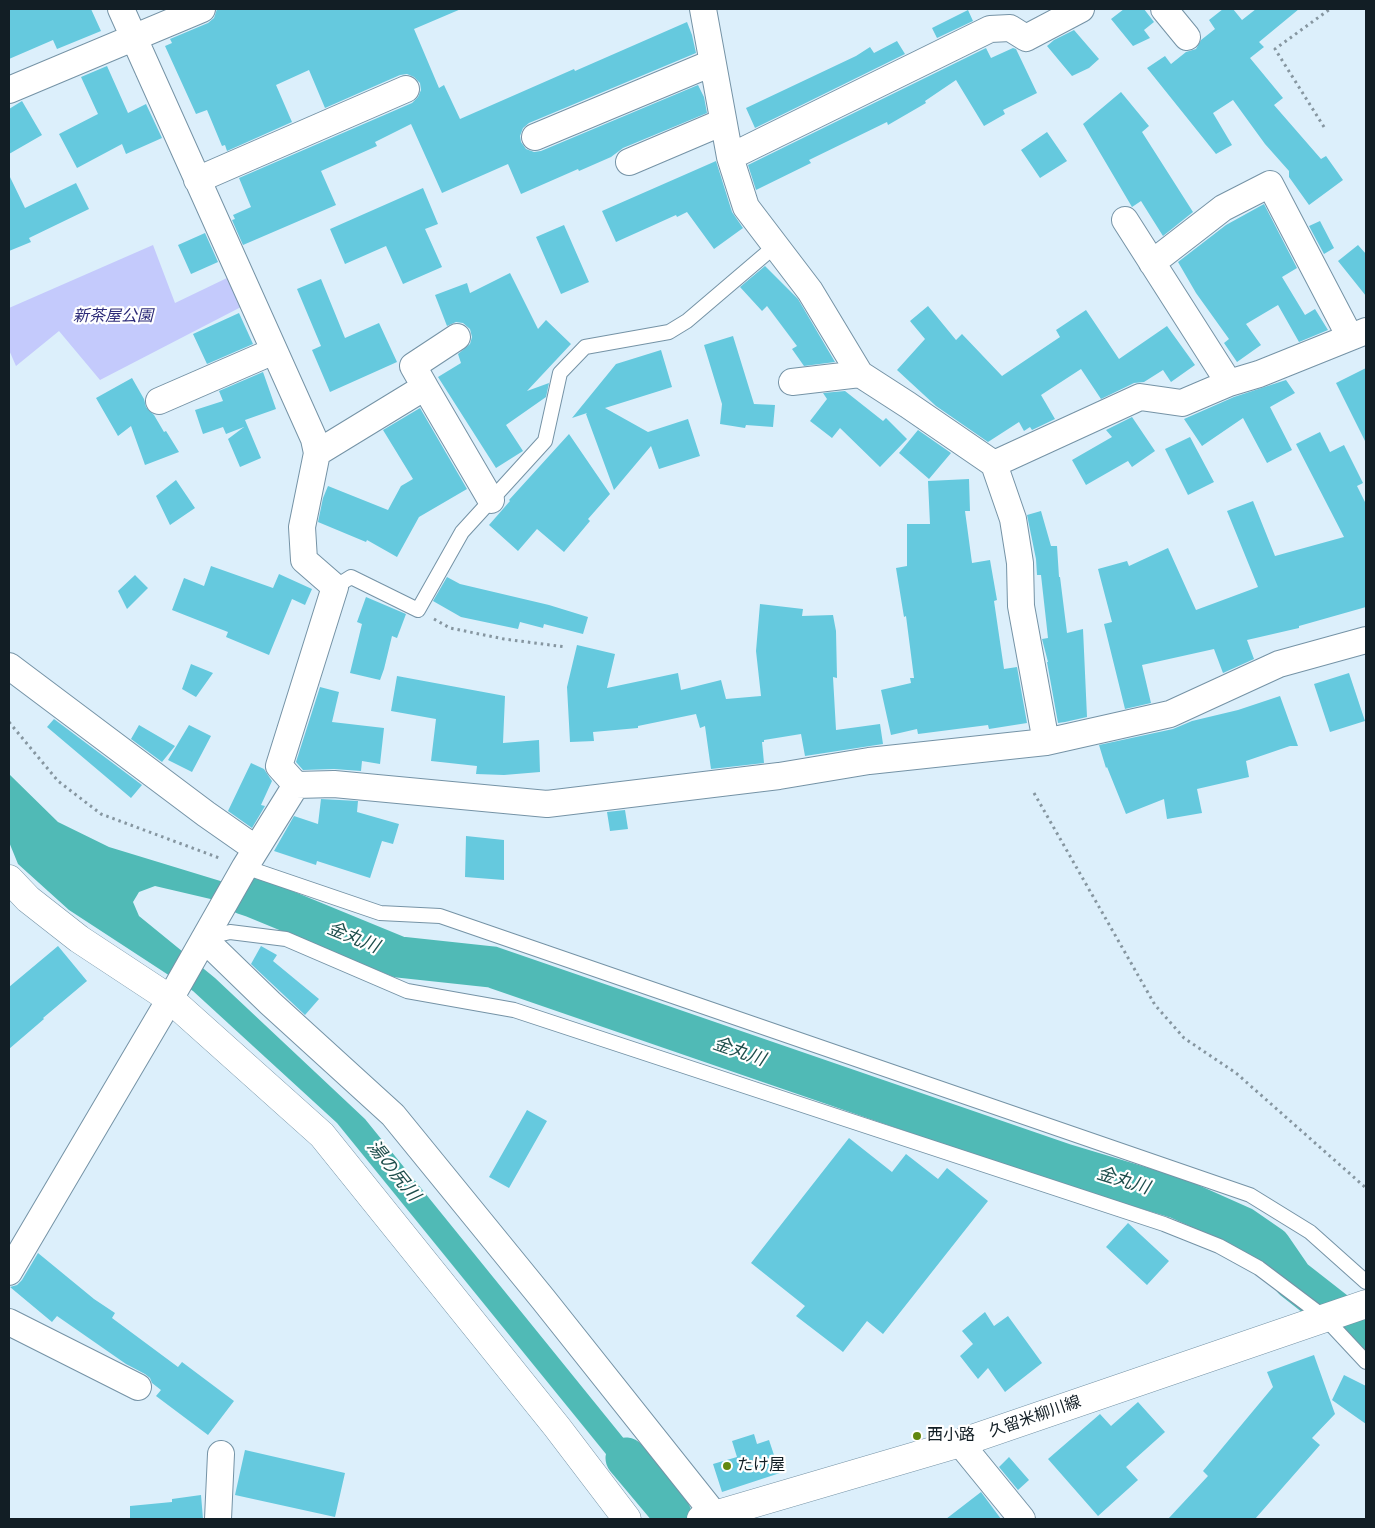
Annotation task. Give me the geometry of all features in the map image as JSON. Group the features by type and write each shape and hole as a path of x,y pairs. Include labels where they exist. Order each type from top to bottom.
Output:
{"street":[{"path":"120,9 314,439 317,453 302,527 304,560 335,587 279,766 296,785 334,784 547,804 779,776 869,762 1046,742 1170,714 1279,664 1366,640"},
{"path":"9,90 202,9"},
{"path":"703,9 730,157 746,207 810,291 860,374 994,464 1013,519 1020,563 1021,606 1046,742"},
{"path":"730,157 990,29 1010,28 1026,38 1081,9"},
{"path":"1164,9 1187,37"},
{"path":"535,137 712,62"},
{"path":"197,180 406,89"},
{"path":"629,162 723,122"},
{"path":"994,464 1140,397 1182,403 1358,334 1270,184 1223,208 1152,263"},
{"path":"1125,220 1229,384"},
{"path":"457,337 414,366 491,500"},
{"path":"159,401 274,351"},
{"path":"792,382 860,374"},
{"path":"317,453 425,387"},
{"path":"9,666 198,808 247,864"},
{"path":"9,1272 247,864 296,785"},
{"path":"9,879 28,899 78,939 174,992 322,1135 557,1427 627,1519"},
{"path":"200,946 270,1003 393,1115 543,1299 710,1517"},
{"name":"久留米柳川線","path":"710,1517 960,1443 1366,1304"},
{"path":"9,1322 138,1387"},
{"path":"960,1443 1022,1519"},
{"path":"218,1519 221,1454"}],"lane":[{"path":"335,587 351,577 418,610 462,532 545,441 560,373 585,347 669,332 686,321 775,246"},
{"path":"247,864 380,913 440,916 1250,1195 1310,1232 1366,1282"},
{"path":"200,946 230,932 286,939 408,991 514,1010 1164,1224 1219,1246 1259,1268 1324,1317 1366,1362"}],"path":[{"path":"1324,127 1275,49 1330,9"},
{"path":"418,610 450,628 504,639 566,647"},
{"path":"9,722 58,781 101,814 247,864"},
{"path":"1034,793 1155,1005 1184,1038 1236,1073 1366,1188"}],"green space":[{"name":"新茶屋公園","path":"153,245 175,303 227,278 241,307 100,380 59,331 16,366 9,350 9,308"}],"water":[{"path":"9,774 58,822 109,847 299,905 296,919 155,886 139,892 133,902 139,916 215,978 365,1119 672,1498 649,1507 337,1123 193,991 69,910 18,864 9,842"}],"building":[{"path":"9,9 91,9 101,31 57,49 53,40 9,59"},
{"path":"217,9 461,9 414,29 439,88 444,85 460,119 687,22 696,53 529,123 523,128 520,136 521,142 526,149 534,152 541,151 698,85 704,97 707,113 623,148 611,157 579,171 578,169 521,194 508,164 442,193 411,124 375,142 377,146 321,171 336,205 243,245 232,220 235,219 233,215 251,207 239,178 412,103 418,97 421,90 420,83 414,77 407,74 400,75 325,108 309,70 276,85 292,122 227,151 225,145 222,146 207,110 196,114 165,46 172,43 170,39 208,23 214,18"},
{"path":"1124,9 1144,9 1154,22 1144,30 1150,38 1133,46 1111,19"},
{"path":"1223,9 1233,9 1242,20 1256,9 1299,9 1259,42 1264,47 1250,58 1283,98 1274,105 1321,159 1326,156 1343,180 1309,205 1289,177 1289,171 1265,144 1233,100 1213,113 1232,145 1216,154 1147,68 1165,56 1171,64 1186,52 1196,49 1201,40 1215,29 1209,20"},
{"path":"968,10 973,21 937,38 932,28"},
{"path":"1074,30 1099,59 1089,68 1072,76 1047,46 1054,40"},
{"path":"897,41 905,54 755,128 746,108 856,56 870,47 874,53"},
{"path":"986,48 991,58 1013,48 1016,49 1037,93 1003,110 1005,114 984,126 956,80 925,101 926,103 888,125 887,122 809,160 811,163 756,190 748,165"},
{"path":"107,66 128,113 146,104 162,138 126,154 122,144 77,168 59,134 98,114 81,77"},
{"path":"1121,92 1149,126 1142,132 1193,212 1163,236 1141,201 1132,207 1083,124"},
{"path":"22,101 42,135 9,154 9,109"},
{"path":"1047,132 1067,161 1040,178 1021,150"},
{"path":"716,161 732,212 743,228 714,249 687,212 677,217 676,215 616,242 602,211"},
{"path":"9,175 25,208 76,183 89,209 29,238 31,242 9,251"},
{"path":"423,188 438,224 425,229 442,267 403,284 386,246 345,264 330,229"},
{"path":"1264,204 1297,268 1282,277 1305,315 1315,309 1328,330 1299,342 1278,305 1246,324 1261,345 1237,362 1224,343 1229,339 1196,293 1178,262 1226,225"},
{"path":"1320,221 1334,248 1324,254 1309,226"},
{"path":"564,225 589,282 561,294 536,237"},
{"path":"205,233 218,262 191,274 178,245"},
{"path":"1358,245 1366,254 1366,296 1338,261"},
{"path":"765,266 798,299 835,362 804,366 792,349 797,346 767,306 762,311 740,287"},
{"path":"510,273 538,329 546,320 571,344 527,391 549,383 546,397 506,425 523,451 496,468 438,377 461,363 458,354 470,344 472,337 470,329 463,323 456,322 447,326 435,295 467,283 470,293"},
{"path":"321,279 345,338 379,323 397,362 330,392 312,350 321,346 297,289"},
{"path":"928,306 956,340 962,334 1002,376 1060,337 1056,330 1086,310 1119,359 1167,326 1195,365 1171,382 1163,370 1144,382 1134,383 1101,399 1081,369 1041,395 1055,419 1032,430 1030,427 1024,431 1019,422 988,442 936,406 897,370 925,339 910,321"},
{"path":"239,313 253,344 207,364 193,334"},
{"path":"733,336 754,404 775,405 773,427 746,425 745,428 720,424 722,404 704,345"},
{"path":"661,350 672,387 605,408 648,432 688,419 700,456 659,469 651,446 614,490 587,413 572,418 616,364"},
{"path":"1366,368 1366,443 1336,383"},
{"path":"263,372 276,409 245,420 261,458 240,467 228,439 244,427 226,434 223,427 203,434 195,410 223,401 219,391"},
{"path":"132,378 144,399 146,407 154,415 164,432 166,431 179,452 145,465 131,426 118,436 96,398"},
{"path":"1286,380 1295,393 1270,407 1292,450 1267,463 1243,418 1202,446 1184,419 1234,397"},
{"path":"845,391 883,421 886,418 907,439 880,467 840,428 832,438 810,421 827,399 823,393"},
{"path":"420,408 467,489 419,517 397,557 367,540 366,542 318,522 323,498 328,486 388,510 401,486 413,479 383,430"},
{"path":"1132,417 1155,451 1132,467 1128,461 1086,485 1072,460 1112,437 1106,430"},
{"path":"918,430 951,453 929,479 899,453"},
{"path":"1320,432 1330,452 1344,445 1363,483 1357,486 1366,504 1366,607 1299,626 1299,628 1247,640 1254,659 1223,673 1214,649 1142,665 1151,703 1125,709 1104,624 1112,622 1098,569 1127,561 1129,566 1168,548 1196,610 1258,587 1227,511 1253,501 1275,556 1344,537 1296,444"},
{"path":"569,434 610,494 588,519 590,521 564,552 537,529 518,551 489,525"},
{"path":"1190,437 1214,482 1188,495 1165,449"},
{"path":"969,479 970,511 965,511 972,563 990,560 997,600 994,601 1004,669 1017,667 1027,723 989,729 988,725 918,734 917,729 891,735 881,690 911,683 910,678 914,678 906,616 904,617 896,568 907,566 907,524 930,524 928,481"},
{"path":"176,480 195,508 170,525 156,496"},
{"path":"1041,511 1051,546 1057,546 1059,577 1067,633 1083,629 1087,717 1058,723 1048,662 1042,639 1048,638 1041,575 1037,575 1036,559 1027,515"},
{"path":"211,566 273,588 279,574 312,589 305,605 292,599 269,655 226,637 228,632 172,610 184,578 204,586"},
{"path":"135,575 148,588 127,609 118,591"},
{"path":"447,577 460,584 549,605 588,617 583,634 544,624 543,628 520,622 518,629 461,617 433,601"},
{"path":"366,597 406,614 397,638 392,636 380,680 350,673 362,624 357,622"},
{"path":"760,604 803,609 802,616 833,615 836,631 837,678 833,677 836,730 880,724 883,744 805,756 801,734 764,740 762,742 764,763 711,769 705,726 700,728 696,714 638,726 638,728 593,732 594,741 570,742 567,687 577,645 615,654 607,688 678,673 681,690 721,680 726,699 761,696 756,651"},
{"path":"191,664 213,673 196,697 182,689"},
{"path":"1349,673 1365,721 1330,732 1314,684"},
{"path":"397,676 505,696 503,743 539,740 540,772 504,775 476,774 477,766 431,761 436,719 391,711"},
{"path":"320,687 339,692 332,722 384,728 380,764 362,761 361,771 334,769 303,770 296,762"},
{"path":"1280,696 1298,746 1290,746 1246,761 1249,777 1197,789 1202,813 1167,819 1164,799 1126,814 1106,768 1099,745 1173,729 1192,721 1238,710"},
{"path":"54,719 142,785 131,798 47,727"},
{"path":"139,725 175,746 162,762 131,739"},
{"path":"189,725 211,736 192,772 168,760"},
{"path":"251,763 264,769 272,781 261,805 265,806 252,828 228,811"},
{"path":"321,799 358,801 357,812 399,824 393,844 382,841 370,878 317,861 316,865 274,851 294,816 318,824"},
{"path":"625,810 628,829 610,831 607,812"},
{"path":"466,836 504,840 504,880 465,877"},
{"path":"58,946 87,981 9,1049 9,987"},
{"path":"261,946 277,955 273,961 319,999 305,1015 251,964"},
{"path":"527,1110 547,1121 509,1188 489,1177"},
{"path":"849,1138 892,1172 906,1154 938,1179 947,1168 988,1201 883,1334 867,1321 843,1352 796,1316 805,1306 751,1263"},
{"path":"1128,1223 1169,1261 1147,1285 1106,1247"},
{"path":"38,1253 94,1299 115,1313 112,1318 178,1367 182,1362 234,1401 208,1435 156,1396 161,1390 145,1374 126,1364 57,1316 52,1322 10,1287 17,1285 22,1280"},
{"path":"985,1312 994,1326 1008,1316 1042,1363 1005,1392 988,1368 978,1379 960,1356 973,1344 962,1331"},
{"path":"1314,1355 1335,1414 1312,1438 1320,1445 1255,1519 1168,1519 1208,1476 1203,1471 1273,1387 1267,1372"},
{"path":"1344,1375 1366,1386 1366,1424 1332,1400"},
{"path":"1138,1402 1165,1432 1126,1467 1138,1480 1098,1516 1048,1459 1100,1414 1111,1426"},
{"path":"754,1434 757,1444 769,1440 780,1473 722,1492 713,1464 737,1457 732,1441"},
{"path":"245,1450 345,1473 335,1517 235,1495"},
{"path":"1009,1457 1029,1480 1018,1490 999,1467"},
{"path":"981,1492 1001,1519 946,1519"},
{"path":"201,1495 203,1519 130,1519 130,1506 172,1502 172,1499"}],"waterway":[{"name":"金丸川","path":"244,894 399,957 492,967 1064,1164 1177,1198 1242,1227 1271,1247 1293,1279 1366,1336"},
{"name":"湯の尻川","path":"626,1458 668,1508 673,1519"}],"place":[{"name":"西小路","path":"917,1436"},
{"name":"たけ屋","path":"727,1466"}]}
